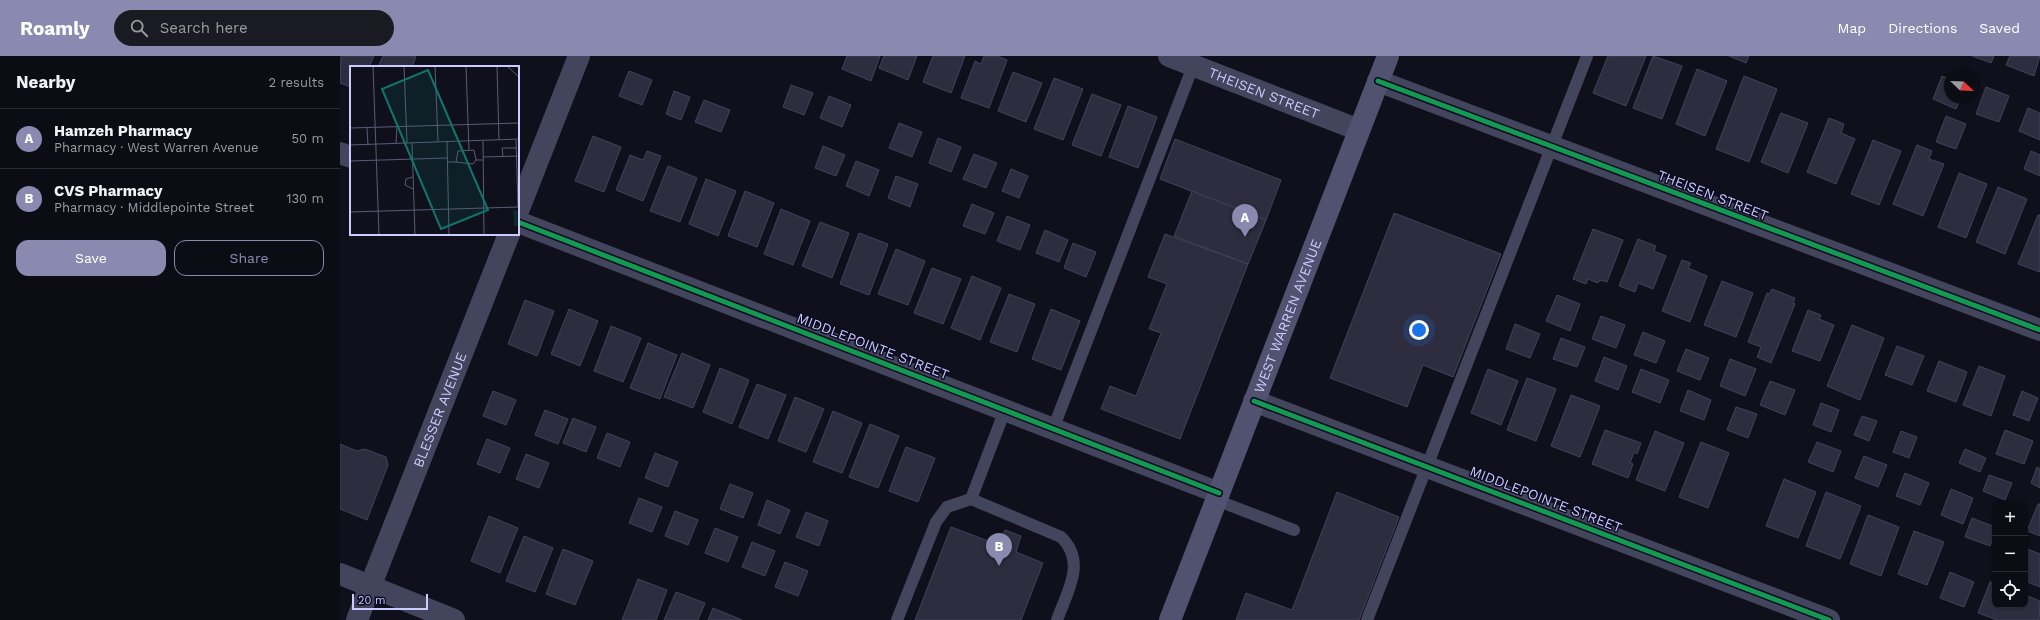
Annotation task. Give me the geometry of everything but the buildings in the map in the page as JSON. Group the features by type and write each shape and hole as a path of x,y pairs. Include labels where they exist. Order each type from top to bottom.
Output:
{"main road":[{"name":"WEST WARREN AVENUE","path":"1170,620 1388,56"}],"street":[{"path":"519,208 579,56"},
{"name":"THEISEN STREET","path":"1169,56 1195,61 1360,130"},
{"name":"THEISEN STREET","path":"1378,81 2040,330"},
{"path":"340,153 350,157"},
{"name":"MIDDLEPOINTE STREET","path":"519,222 1005,410 1218,497"},
{"name":"BLESSER AVENUE","path":"357,620 509,235"},
{"name":"MIDDLEPOINTE STREET","path":"1254,401 1829,620"},
{"path":"340,574 454,620"}],"lane":[{"path":"1367,620 1587,56"},
{"path":"1053,429 1195,61"},
{"path":"971,500 1005,410"},
{"path":"1218,497 1294,530"},
{"path":"897,620 936,522 947,507 971,500 1061,537 1069,545 1074,559 1074,572 1057,620"}],"cycle path":[{"path":"1378,81 2040,330"},
{"path":"519,222 1219,493"},
{"path":"1254,401 1829,620"}],"place":[{"name":"Hamzeh Pharmacy","path":"1245,237"},
{"name":"CVS Pharmacy","path":"999,566"}]}
